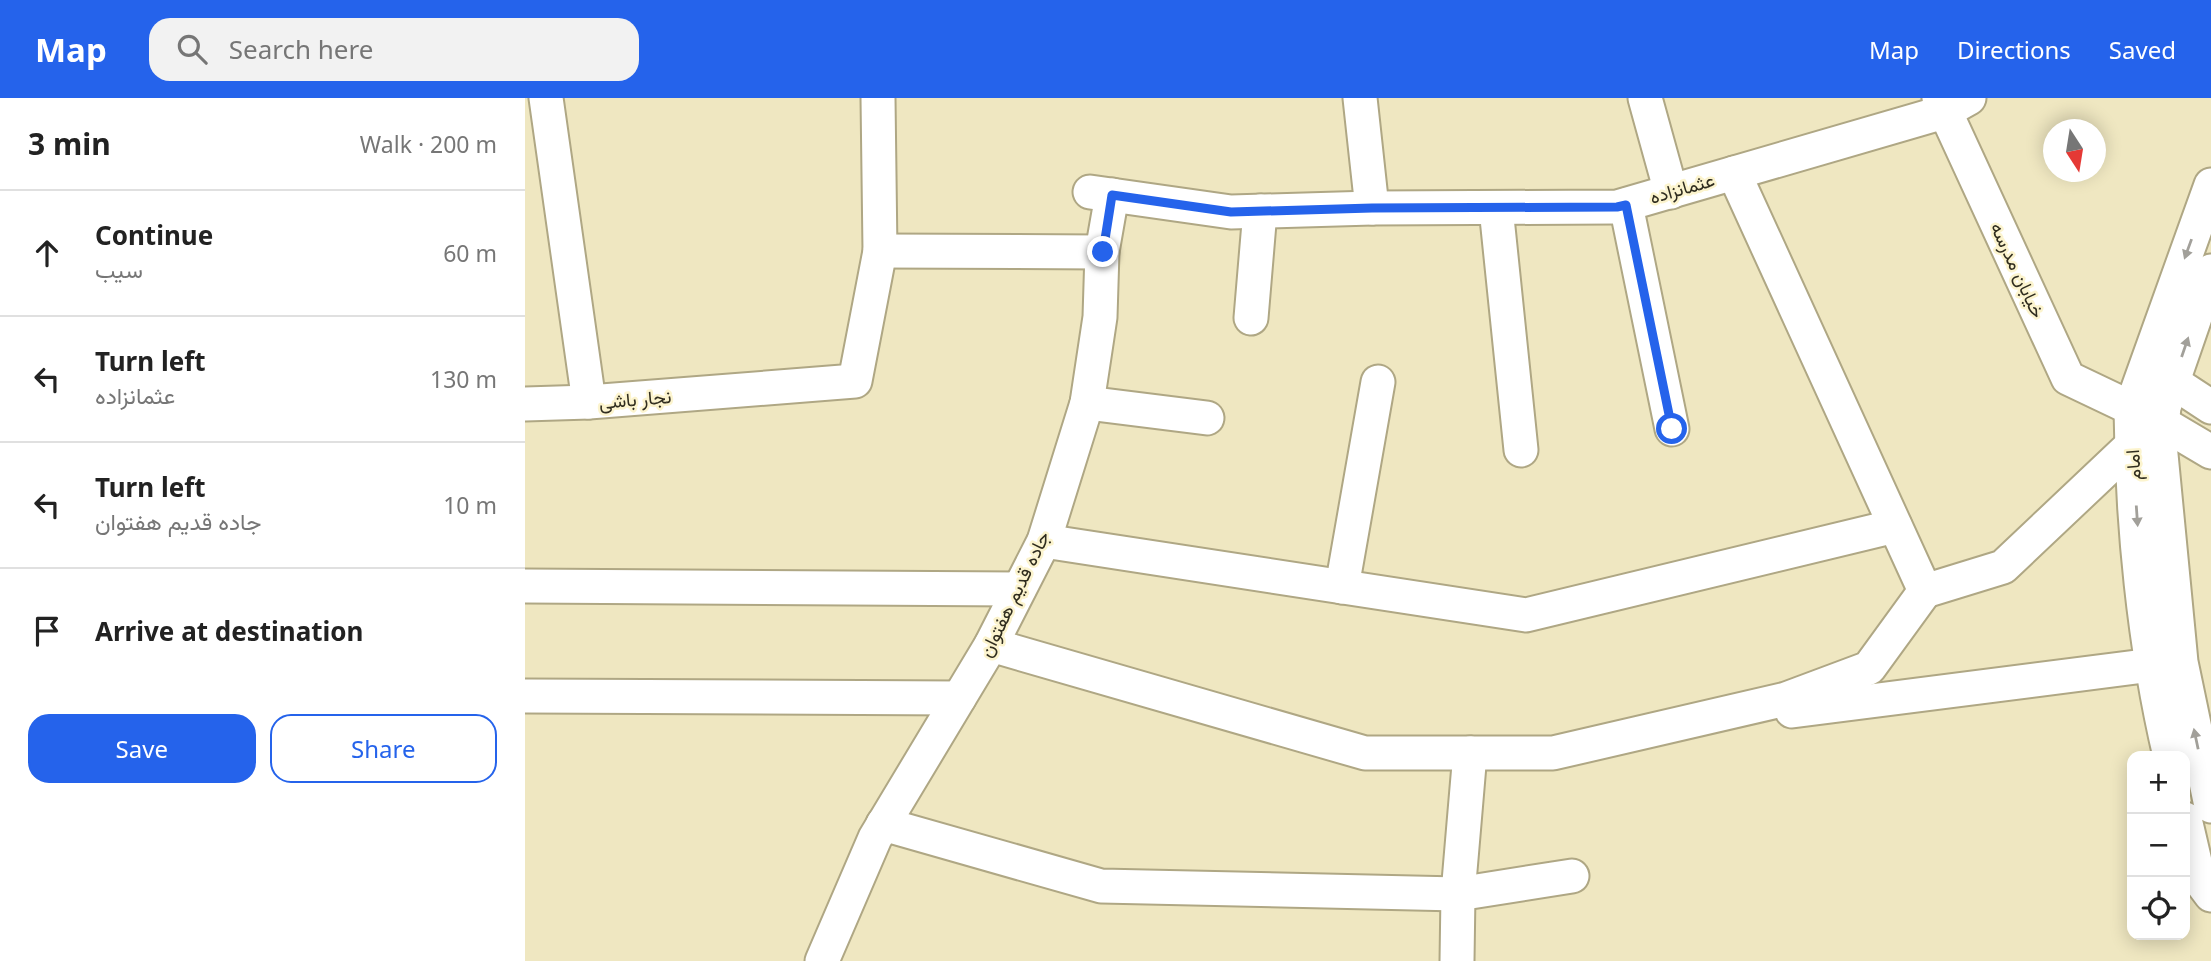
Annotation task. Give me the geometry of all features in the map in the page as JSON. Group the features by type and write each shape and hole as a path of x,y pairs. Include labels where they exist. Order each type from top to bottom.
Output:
{"street":[{"name":"نجار باشی","path":"546,98 589,402 855,381 880,251"},
{"path":"878,98 880,251 1103,252"},
{"path":"1360,98 1372,208"},
{"path":"1645,98 1671,192"},
{"name":"عثمانزاده","path":"1101,194 1231,212 1372,208 1617,207 1734,173 1951,102"},
{"name":"خیابان مدرسه","path":"1951,102 2068,378 2131,408"},
{"path":"1734,173 1924,591"},
{"name":"جاده قدیم هفتوان","path":"822,961 875,838 991,645 1044,541 1087,402 1100,317 1103,252 1101,194"},
{"name":"امام","path":"2169,751 2152,665 2139,547 2131,408 2209,194"},
{"path":"1626,205 1672,429"},
{"path":"1496,208 1521,450"},
{"path":"1251,318 1260,211"},
{"name":"امام","path":"2211,271 2164,407 2161,444 2181,662 2211,806"},
{"path":"1342,587 1378,382"},
{"path":"2173,382 2211,407"},
{"path":"525,404 589,402"},
{"path":"1087,402 1207,418"},
{"path":"2162,423 2211,452"},
{"path":"991,645 1365,753 1553,753 1786,699 1869,668 1924,591 2003,567 2132,444"},
{"path":"1044,541 1526,615 1895,526"},
{"path":"525,586 1019,589"},
{"path":"1661,728 2152,665"},
{"path":"525,695 959,698"},
{"path":"1457,961 1458,894 1470,753"},
{"path":"883,824 1101,886 1458,894 1572,876"},
{"path":"2190,840 2199,879 2211,895"}],"route":[{"path":"1103,252 1112,195 1231,212 1626,205 1672,429"}]}
